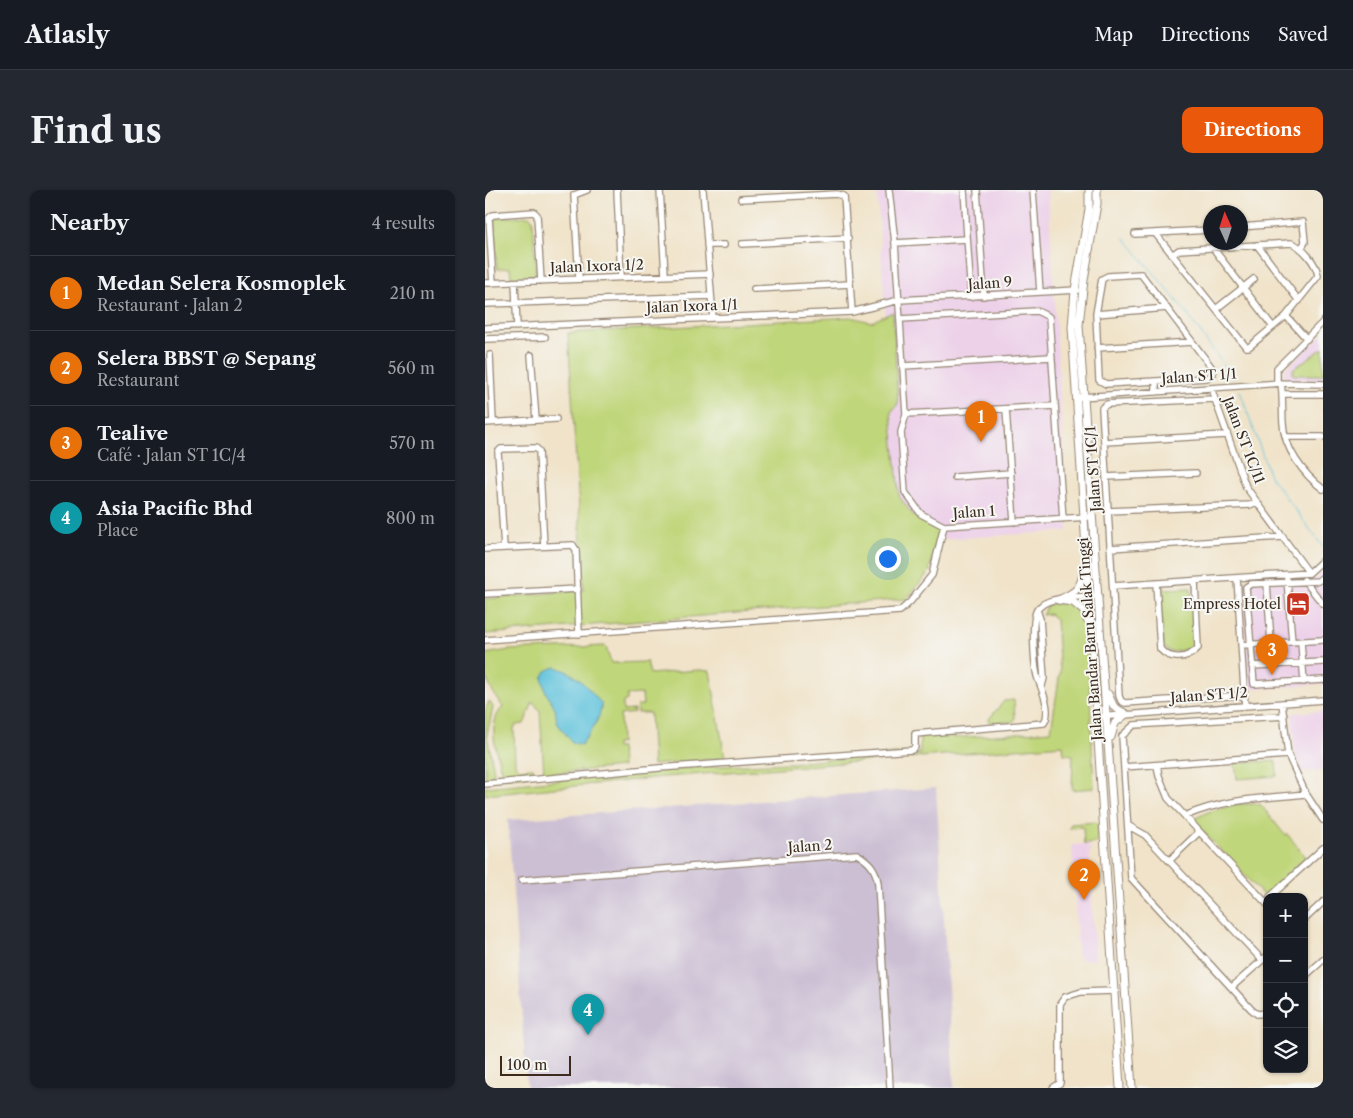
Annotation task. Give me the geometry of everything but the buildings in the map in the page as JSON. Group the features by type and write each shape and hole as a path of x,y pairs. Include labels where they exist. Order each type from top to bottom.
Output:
{"main road":[{"name":"Jalan Bandar Baru Salak Tinggi","path":"1089,190 1089,208 1079,291 1079,325 1132,1088"},
{"name":"Jalan Bandar Baru Salak Tinggi","path":"1097,190 1097,204 1072,327 1120,1088"},
{"path":"1058,600 1073,593 1082,584 1086,563"},
{"path":"1058,600 1073,602 1086,613 1093,655"},
{"path":"1104,684 1114,706 1126,714 1115,724 1109,744"},
{"path":"1117,1032 1128,1032"},
{"path":"1115,1088 1119,1075"},
{"path":"1131,1078 1136,1088"}],"street":[{"path":"579,279 574,195 577,192 587,190"},
{"path":"617,190 621,277"},
{"path":"661,190 665,276"},
{"path":"703,190 713,318"},
{"path":"889,190 895,243 906,414 1055,406"},
{"path":"963,190 971,297"},
{"path":"977,190 984,296"},
{"path":"1033,190 1040,292"},
{"path":"741,199 837,194 846,198 852,312"},
{"path":"493,283 489,218 493,215 534,212 537,215 541,281"},
{"path":"1248,226 1303,222 1305,242 1299,247"},
{"path":"1135,234 1203,230"},
{"path":"1155,233 1246,347 1249,348 1286,316 1318,276 1317,269 1299,247 1291,243 1248,246"},
{"path":"742,244 848,238"},
{"path":"895,243 966,239"},
{"path":"707,245 724,245"},
{"path":"1257,245 1299,301"},
{"path":"1172,255 1179,250 1203,249"},
{"path":"1215,250 1273,327"},
{"name":"Jalan Ixora 1/2","path":"485,283 709,274"},
{"path":"1141,274 1212,368 1213,374 1207,378 1106,384 1099,380 1096,314 1102,279 1108,276 1141,274"},
{"path":"1216,309 1254,279"},
{"path":"515,282 517,327"},
{"path":"754,289 850,284"},
{"name":"Jalan 9","path":"899,300 1079,291"},
{"path":"485,304 711,296"},
{"name":"Jalan Ixora 1/1","path":"485,328 852,312 899,300"},
{"path":"1096,314 1167,308"},
{"path":"900,319 1037,311 1049,317 1063,518"},
{"path":"1286,316 1307,339"},
{"path":"1322,485 1291,452 1285,437 1283,394 1277,368 1323,322"},
{"path":"485,339 545,337"},
{"path":"1097,348 1193,342"},
{"path":"490,355 493,422"},
{"path":"531,355 536,420"},
{"path":"903,366 1051,357"},
{"path":"1155,381 1156,392"},
{"name":"Jalan ST 1/1","path":"1077,397 1279,383 1323,384"},
{"name":"Jalan ST 1C/11","path":"1211,388 1226,435 1246,487 1309,573"},
{"path":"1283,394 1323,394"},
{"name":"Jalan ST 1C/1","path":"1214,399 1107,404 1102,410 1121,701 1125,703 1245,695"},
{"path":"1006,408 1014,522"},
{"name":"Jalan 1","path":"906,414 902,427 905,492 921,514 944,526 1093,516"},
{"path":"485,423 556,419"},
{"path":"1103,442 1226,435"},
{"path":"1285,437 1323,437"},
{"path":"504,548 498,452 501,449 539,449 544,546"},
{"path":"955,477 1011,473"},
{"path":"1106,477 1196,473"},
{"path":"1108,511 1250,505 1256,502"},
{"path":"485,640 900,611 932,575 944,526"},
{"path":"1110,548 1283,537"},
{"path":"485,549 569,544 575,547 579,634"},
{"path":"1113,586 1309,573 1323,560"},
{"path":"1299,574 1323,604"},
{"path":"1287,575 1292,642"},
{"path":"1323,576 1318,581 1251,584 1247,587 1253,682 1255,685 1323,680"},
{"path":"1237,578 1245,706"},
{"path":"1156,583 1160,649 1170,657 1179,657 1193,654 1197,648 1195,581"},
{"path":"1267,583 1271,644"},
{"path":"485,594 578,589"},
{"path":"485,784 668,767 912,750 915,747 915,734 1044,723 1047,718 1042,686 1037,678 1035,654 1034,619 1037,610 1045,603 1058,600 1099,596"},
{"path":"1241,645 1323,640"},
{"path":"1301,642 1304,682"},
{"path":"1252,666 1323,662"},
{"name":"Jalan ST 1/2","path":"1097,717 1323,700"},
{"path":"1283,703 1288,755 1306,794 1323,820"},
{"path":"1263,1013 1257,1014 1131,878 1122,736 1134,725 1284,716"},
{"path":"1125,767 1288,755"},
{"path":"1157,765 1166,793 1199,832 1263,899"},
{"path":"1185,816 1208,806 1237,800 1306,794"},
{"path":"1129,826 1133,826 1145,834 1263,956"},
{"path":"1170,860 1199,832"},
{"path":"1274,893 1323,848"},
{"name":"Jalan 2","path":"522,880 857,854 866,859 876,870 878,884 890,1088"},
{"path":"1308,916 1323,902"},
{"path":"1232,987 1263,960"},
{"path":"1308,973 1323,960"},
{"path":"1053,1088 1058,1086 1060,1080 1060,1004 1065,996 1081,992 1115,991"}],"shaded area":[{"path":"877,190 1048,190 1068,531 901,542"},
{"path":"1323,334 1323,380 1284,379 1284,370"},
{"path":"1323,570 1323,684 1249,689 1243,583 1317,578"},
{"path":"1323,711 1323,770 1302,772 1295,752 1292,713"},
{"path":"936,788 954,1088 527,1088 508,820"},
{"path":"1089,844 1095,959 1083,960 1078,956 1072,845"}],"green space":[{"path":"529,216 533,219 536,273 533,276 511,278 510,268 497,269 494,222 497,218"},
{"path":"893,312 898,404 891,412 899,496 912,514 939,530 929,572 906,599 485,634 485,599 584,590 568,333 851,317 871,322"},
{"path":"1323,348 1323,375 1293,375 1293,369"},
{"path":"1191,588 1195,644 1190,649 1171,652 1163,647 1160,589"},
{"path":"1068,603 1082,612 1084,619 1089,675 1094,788 1072,790 1073,755 1064,754 1063,745 920,757 920,736 952,734 953,738 1051,731 1060,672 1056,620 1050,614 1042,615 1048,604"},
{"path":"606,646 611,663 647,662 650,674 698,670 710,671 725,758 653,765 650,713 637,713 637,706 643,705 642,694 627,695 627,700 623,702 623,711 634,710 634,713 620,715 621,743 616,744 616,748 621,748 622,767 544,774 540,711 533,702 524,724 516,725 514,728 515,765 520,769 533,768 534,775 503,777 494,741 494,732 498,714 503,707 491,689 485,675 485,654 509,650"},
{"path":"1014,700 1015,719 1013,722 989,722 989,719 1004,701"},
{"path":"489,701 493,707 487,735 494,771 493,777 485,780 485,711"},
{"path":"918,752 918,757 665,777 485,795 485,787 701,767 791,763"},
{"path":"1276,761 1277,776 1237,779 1235,763"},
{"path":"1238,804 1260,804 1306,857 1263,895 1192,820 1208,812"},
{"path":"1096,822 1098,824 1097,843 1084,844 1083,827 1069,828 1071,824"}],"water":[{"path":"555,667 575,676 601,703 598,719 581,745 572,742 557,723 555,708 546,693 542,678 546,671"}],"waterway":[{"path":"1124,237 1185,311 1234,379"},
{"path":"1240,391 1270,476 1323,547"}],"place":[{"name":"Medan Selera Kosmoplek","path":"981,442"},
{"name":"Empress Hotel","path":"1298,604"},
{"name":"Tealive","path":"1272,675"},
{"name":"Selera BBST @ Sepang","path":"1084,900"},
{"name":"Asia Pacific Bhd","path":"588,1035"}]}
